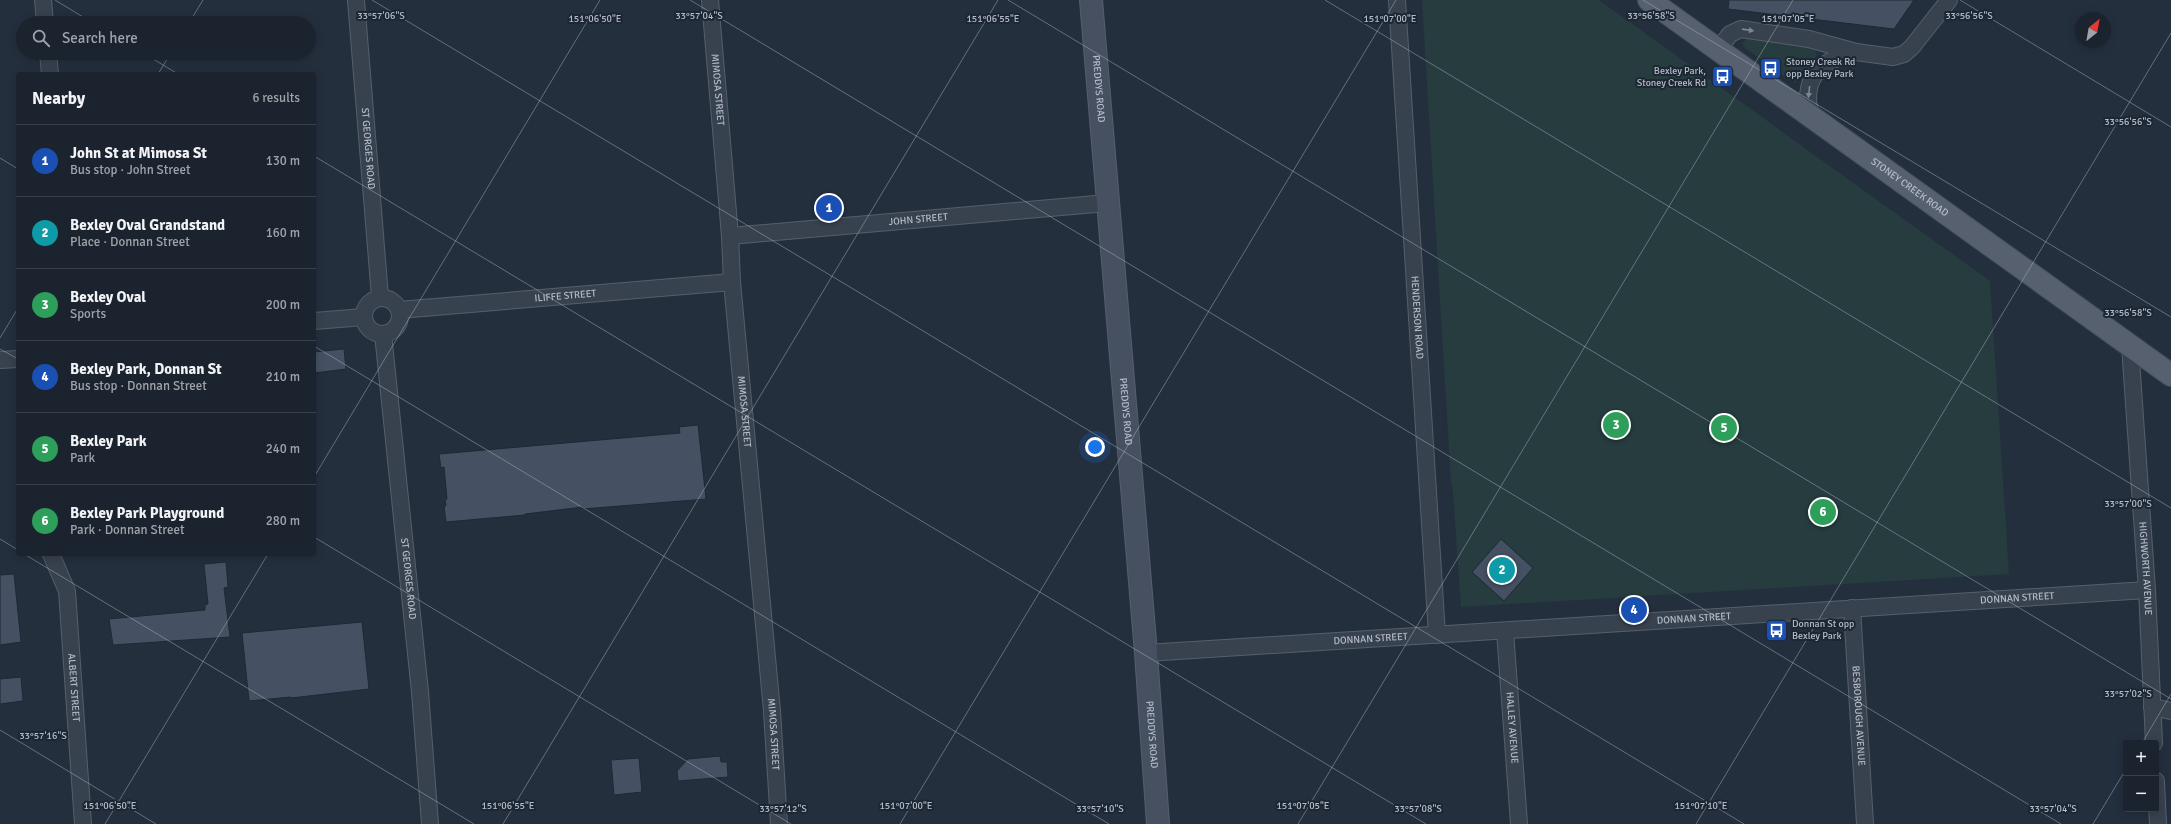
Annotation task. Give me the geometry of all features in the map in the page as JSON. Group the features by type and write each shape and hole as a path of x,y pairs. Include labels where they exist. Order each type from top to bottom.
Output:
{"main road":[{"name":"PREDDYS ROAD","path":"1091,0 1146,653 1158,824"},
{"name":"STONEY CREEK ROAD","path":"1649,0 2171,375"}],"street":[{"path":"43,0 44,16"},
{"name":"ST GEORGES ROAD","path":"356,0 380,297"},
{"name":"MIMOSA STREET","path":"710,0 730,236 732,282 772,711 779,824"},
{"name":"HENDERSON ROAD","path":"1397,0 1437,635"},
{"path":"1718,50 1730,34 1741,29 1809,39 1856,52 1886,57 1904,54 1916,43 1949,0"},
{"path":"1813,118 1809,110 1808,100 1813,76 1828,62 1856,52"},
{"path":"49,60 50,72"},
{"name":"JOHN STREET","path":"730,236 1107,203"},
{"name":"ILIFFE STREET","path":"399,310 732,282"},
{"path":"380,297 392,300 399,310 399,321 397,326 394,330 383,334 372,331 368,328 364,317 364,312 370,302 380,297"},
{"path":"316,321 364,317"},
{"name":"ST GEORGES ROAD","path":"383,334 420,692 430,824"},
{"name":"HIGHWORTH AVENUE","path":"2130,346 2147,590 2154,740"},
{"path":"0,360 16,359"},
{"name":"ALBERT STREET","path":"52,556 67,591 83,824"},
{"name":"DONNAN STREET","path":"1146,653 2147,590"},
{"name":"BESBOROUGH AVENUE","path":"1852,608 1865,824"},
{"name":"HALLEY AVENUE","path":"1505,631 1519,824"},
{"path":"2152,707 2171,711"},
{"path":"2157,812 2158,824"}],"green space":[{"path":"1422,0 1599,0 1990,281 2009,574 1461,607 1453,492 1451,483"},
{"path":"1748,38 1813,48 1817,54 1809,70 1797,82 1789,80 1745,48 1742,43"}],"building":[{"path":"1729,0 1914,0 1894,29 1728,9"},
{"path":"344,349 346,369 316,373 316,352"},
{"path":"698,425 706,499 583,509 583,507 525,515 446,522 444,506 446,506 445,500 447,499 444,467 441,468 439,454 680,433 679,427"},
{"path":"1501,539 1533,568 1504,601 1472,572"},
{"path":"226,562 228,587 224,588 230,637 113,645 109,619 205,610 205,605 208,604 204,564"},
{"path":"14,574 21,642 0,645 0,575"},
{"path":"362,622 369,689 249,701 242,633"},
{"path":"21,677 23,701 0,704 0,679"},
{"path":"720,756 721,762 727,762 728,777 678,781 677,771 688,759"},
{"path":"639,758 642,792 614,795 611,760"}],"place":[{"name":"Stoney Creek Rd opp Bexley Park","path":"1770,68"},
{"name":"Bexley Park, Stoney Creek Rd","path":"1722,77"},
{"name":"John St at Mimosa St","path":"829,208"},
{"name":"Bexley Oval","path":"1616,425"},
{"name":"Bexley Park","path":"1724,428"},
{"name":"Bexley Park Playground","path":"1823,512"},
{"name":"Bexley Oval Grandstand","path":"1502,570"},
{"name":"Bexley Park, Donnan St","path":"1634,610"},
{"name":"Donnan St opp Bexley Park","path":"1776,630"}]}
